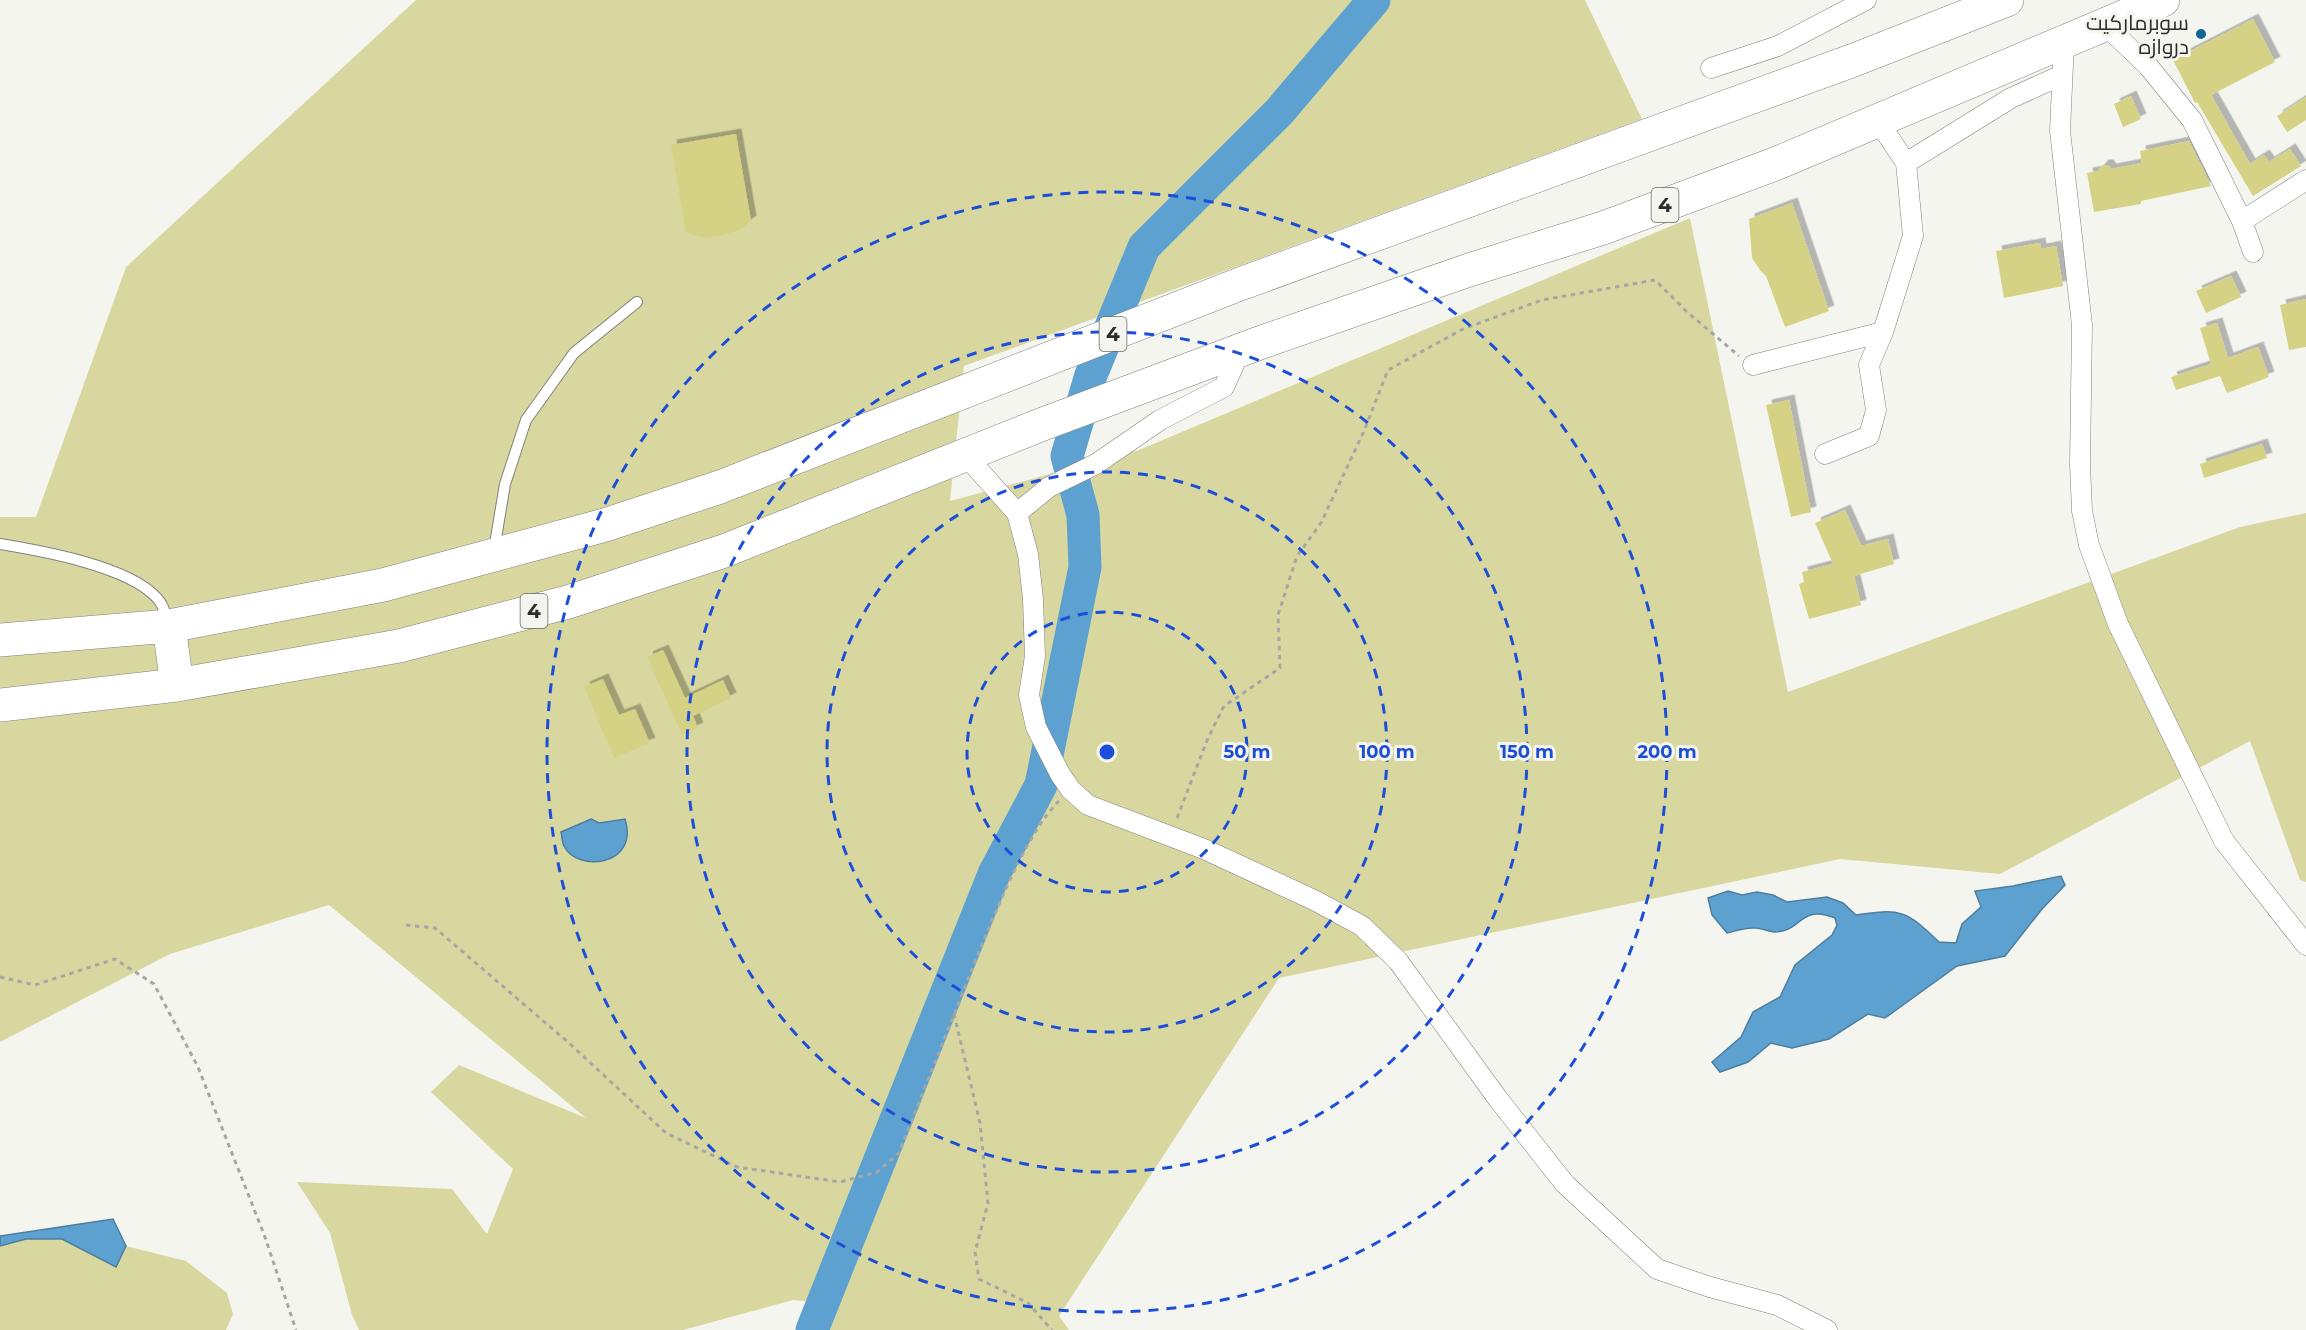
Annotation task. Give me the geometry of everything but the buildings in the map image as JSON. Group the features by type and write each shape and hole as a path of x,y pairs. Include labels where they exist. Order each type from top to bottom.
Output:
{"highway":[{"name":"4","path":"0,640 169,626 383,585 605,525 720,487 1240,284 1854,60 2007,0"},
{"name":"4","path":"0,705 177,685 399,646 568,602 724,551 1042,424 1241,349 1469,270 1603,228 1775,164 2163,0"},
{"path":"169,626 177,685"}],"street":[{"path":"1711,68 1778,46 1866,0"},
{"path":"2104,24 2148,66 2192,120 2242,221 2253,252"},
{"path":"2064,42 2060,131 2082,325 2080,464 2082,511 2089,545 2118,624 2224,841 2306,945"},
{"path":"1906,163 2011,98 2062,75"},
{"path":"1825,454 1869,435 1876,410 1869,365 1883,332 1913,236 1906,163 1878,121"},
{"path":"2242,221 2306,180"},
{"path":"1753,365 1883,332"},
{"path":"1017,513 1049,487 1096,464 1160,420 1224,387 1241,349"},
{"path":"966,456 1017,513 1028,554 1033,599 1035,656 1029,695 1036,727 1060,774 1071,790 1088,805 1204,849 1306,896 1362,926 1398,961 1498,1099 1564,1184 1657,1269 1710,1287 1777,1305 1827,1330"}],"lane":[{"path":"493,557 505,484 526,420 574,353 637,302"},
{"path":"0,544 78,561 124,576 158,598 169,626"}],"path":[{"path":"1170,836 1208,738 1224,706 1280,668 1278,615 1298,556 1321,523 1365,431 1388,370 1463,329 1542,300 1655,280 1686,311 1734,352 1753,365"},
{"path":"406,925 435,928 569,1043 666,1133 737,1167 840,1182 877,1172 899,1153 997,908 1024,852 1050,810 1071,790"},
{"path":"0,977 35,984 115,959 154,984 198,1067 265,1237 296,1330"},
{"path":"954,1014 980,1123 988,1203 975,1252 979,1279 1028,1303 1052,1330"}],"shaded area":[{"path":"416,0 1585,0 1642,119 964,366 950,501 1139,450 1690,218 1788,692 2240,527 2306,513 2306,882 2300,880 2250,741 2000,874 1840,859 1279,978 1059,1316 1069,1330 825,1330 829,1329 834,1315 816,1302 793,1300 683,1330 359,1330 352,1315 330,1233 297,1182 452,1189 487,1234 513,1169 431,1092 459,1065 586,1118 329,905 170,954 0,1042 0,517 36,517 126,267"},
{"path":"26,1239 62,1239 116,1266 126,1246 186,1261 227,1293 233,1314 226,1330 0,1330 0,1246"}],"water":[{"path":"591,819 599,823 625,819 627,835 624,847 616,855 593,862 581,860 571,855 564,846 561,832"},
{"path":"2061,876 2065,885 2042,909 2005,956 1957,966 1885,1018 1868,1014 1829,1039 1792,1048 1771,1043 1748,1062 1720,1072 1712,1062 1741,1037 1753,1012 1780,997 1795,965 1832,935 1837,925 1835,918 1814,914 1783,931 1774,932 1752,928 1727,933 1712,915 1708,898 1728,891 1742,895 1757,892 1773,895 1787,902 1827,897 1843,903 1856,915 1883,912 1902,914 1919,924 1939,942 1956,943 1962,924 1981,907 1975,891"},
{"path":"113,1219 126,1246 116,1267 62,1239 26,1239 0,1246 0,1236"}],"waterway":[{"path":"812,1330 994,874 1041,785 1085,567 1083,515 1067,456 1091,375 1144,247 1279,112 1374,0"}],"place":[{"name":"سوبرماركيت دروازه","path":"2201,34"}]}
